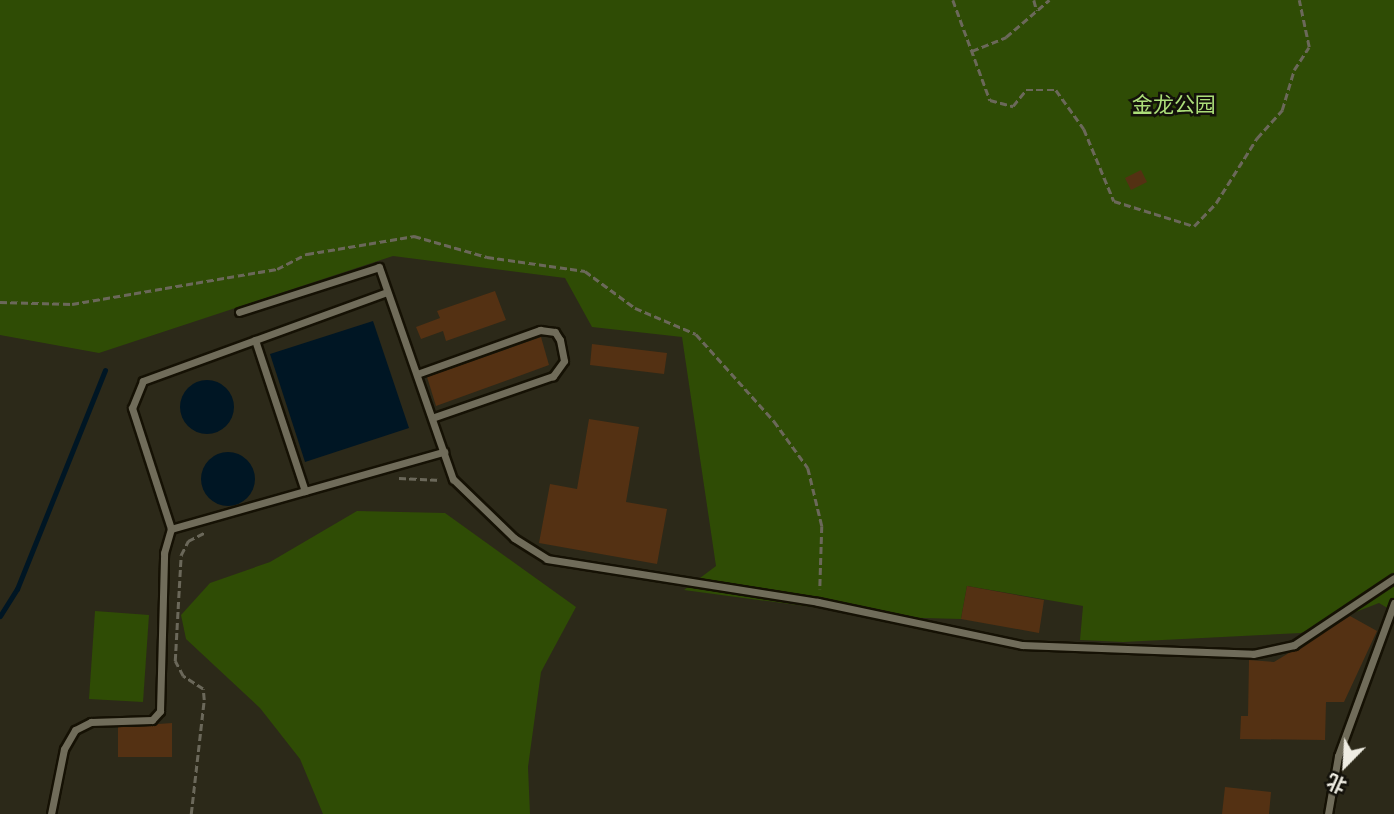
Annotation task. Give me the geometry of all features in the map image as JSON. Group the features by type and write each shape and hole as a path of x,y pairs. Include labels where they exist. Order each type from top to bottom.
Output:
{"lane":[{"path":"239,312 379,267 444,453 460,488 514,538 547,559 818,603 1022,645 1266,654 1318,631 1394,578"},
{"path":"51,814 64,749 75,730 90,722 152,720 160,711 164,554 171,528 132,408 135,390 143,380 387,292"},
{"path":"417,374 540,330 555,332 560,340 564,361 553,376 432,418"},
{"path":"255,340 306,491"},
{"path":"171,528 444,453"},
{"path":"1328,814 1338,756 1394,603"}],"path":[{"path":"953,0 990,100 1001,106 1013,106 1026,90 1056,90 1084,129 1114,201 1194,226 1216,203 1257,138 1282,110 1294,70 1309,47 1299,0"},
{"path":"1034,0 1037,11"},
{"path":"972,51 1006,37 1049,0"},
{"path":"0,302 72,303 277,269 307,254 414,236 487,257 585,271 635,308 696,334 780,429 807,468 822,526 825,562 818,603"},
{"path":"386,482 430,477 460,488"},
{"path":"191,814 204,701 203,689 177,670 181,568 184,546 209,531"}],"green space":[{"name":"金龙公园","path":"0,0 1394,0 1394,612 1379,603 1301,633 1123,642 1080,640 1083,606 967,586 961,619 887,617 684,590 716,566 682,337 592,327 565,278 393,256 99,353 0,335"},
{"path":"357,511 445,513 576,607 541,672 528,767 530,814 323,814 300,759 260,708 186,639 181,615 210,583 270,562"},
{"path":"95,611 149,615 143,702 89,699"}],"water":[{"path":"373,321 409,428 305,462 270,354"},
{"path":"207,380 226,388 234,407 226,426 207,434 188,426 180,407 188,388"},
{"path":"228,452 247,460 255,479 247,498 228,506 209,498 201,479 209,460"}],"building":[{"path":"1141,170 1147,182 1131,190 1125,178"},
{"path":"495,291 506,320 446,341 443,331 421,339 416,327 440,318 437,311"},
{"path":"541,337 549,365 436,406 427,377"},
{"path":"592,344 667,353 664,374 590,365"},
{"path":"589,419 639,427 626,502 667,509 657,564 539,543 550,484 577,489"},
{"path":"967,586 1044,600 1039,633 961,619"},
{"path":"1350,616 1377,631 1344,702 1326,702 1325,740 1240,739 1241,716 1248,716 1249,660 1274,662"},
{"path":"172,723 172,757 118,757 118,727"},
{"path":"1225,787 1271,792 1269,814 1222,814"}],"waterway":[{"path":"0,616 17,589 105,370"}]}
